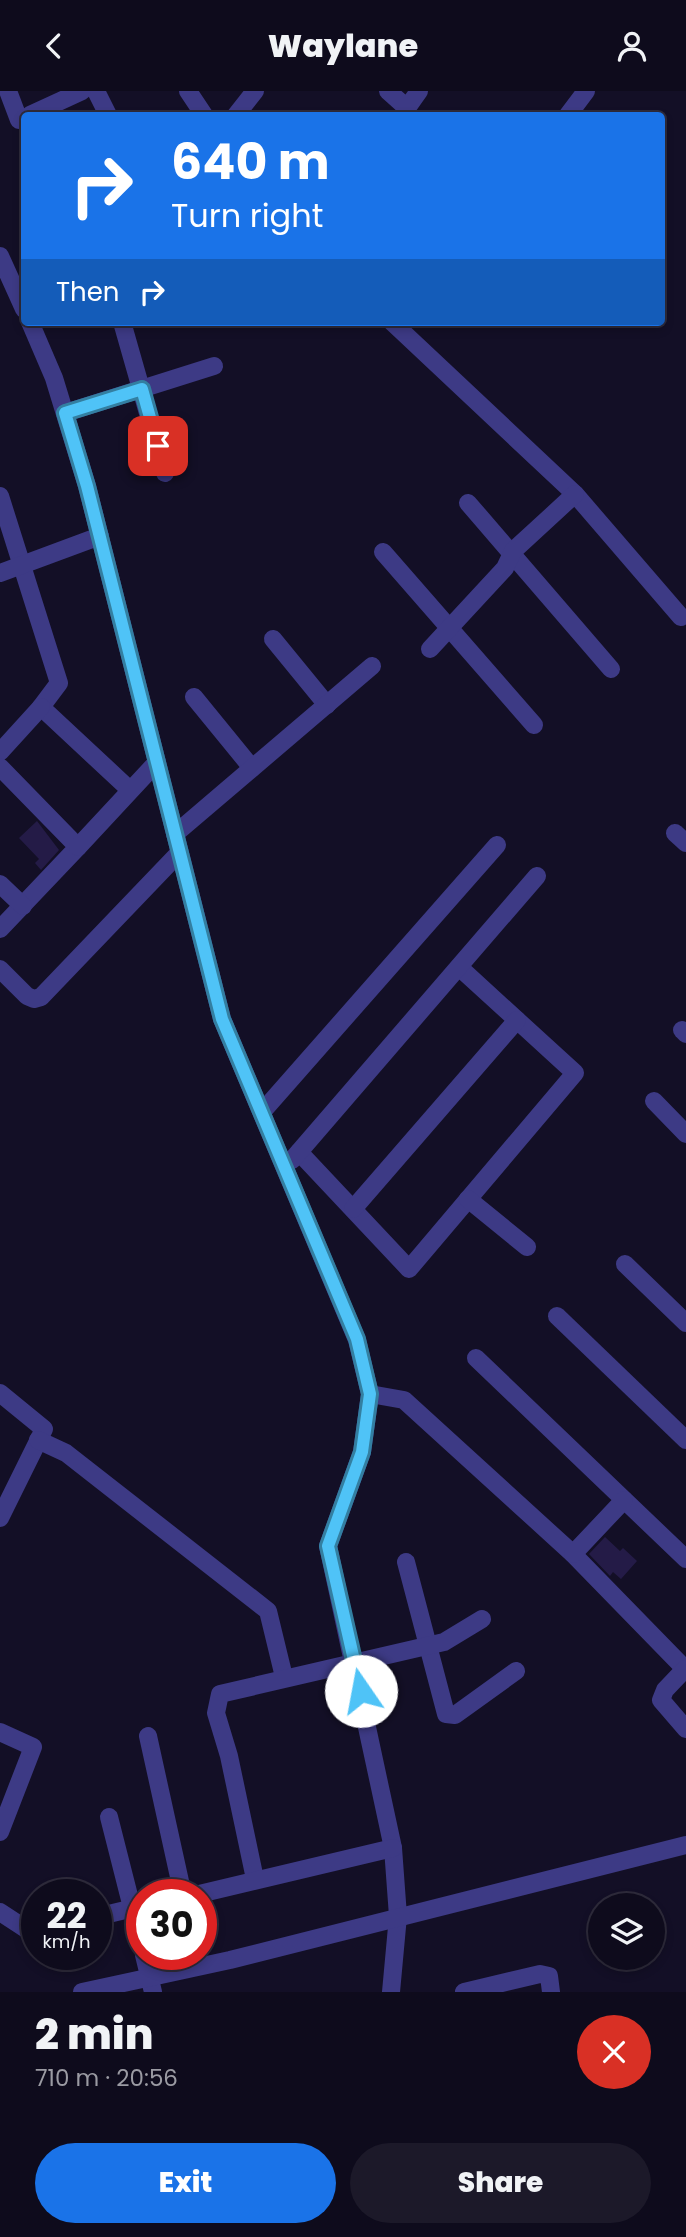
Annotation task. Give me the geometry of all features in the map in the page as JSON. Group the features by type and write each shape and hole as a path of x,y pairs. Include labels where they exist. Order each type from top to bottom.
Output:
{"street":[{"path":"8,91 21,114"},
{"path":"42,112 82,91"},
{"path":"96,91 106,112"},
{"path":"188,91 202,112"},
{"path":"240,112 255,91"},
{"path":"388,91 412,112 419,91"},
{"path":"570,112 586,91"},
{"path":"0,256 21,302"},
{"path":"32,326 65,413 100,536 222,1019 382,1395 328,1546 393,1848 398,1916 391,1992"},
{"path":"123,326 165,473"},
{"path":"397,326 575,494 681,617"},
{"path":"65,413 214,366"},
{"path":"430,649 505,568 512,553 575,494"},
{"path":"0,496 59,683 0,752"},
{"path":"468,503 611,669"},
{"path":"0,573 100,536"},
{"path":"383,552 534,725"},
{"path":"273,639 327,705"},
{"path":"175,834 372,666"},
{"path":"194,697 252,768"},
{"path":"41,707 130,790"},
{"path":"0,929 157,762"},
{"path":"0,767 78,847"},
{"path":"262,1112 498,845"},
{"path":"0,969 27,996 34,999 41,997 179,853"},
{"path":"285,1168 537,876"},
{"path":"0,884 23,906"},
{"path":"299,1152 409,1269 575,1073 459,967"},
{"path":"353,1209 517,1020"},
{"path":"654,1101 686,1134"},
{"path":"468,1199 527,1247"},
{"path":"625,1264 686,1323"},
{"path":"557,1316 686,1440"},
{"path":"476,1358 686,1559"},
{"path":"0,1393 44,1429 0,1518"},
{"path":"382,1395 404,1399 573,1554 685,1670 666,1690 661,1700 686,1729"},
{"path":"38,1440 66,1453 268,1611 284,1677"},
{"path":"573,1554 624,1500"},
{"path":"406,1562 443,1711 451,1716 516,1671"},
{"path":"255,1879 229,1756 216,1713 220,1694 284,1677 355,1665 427,1647 452,1638 482,1619"},
{"path":"0,1732 33,1747 0,1832"},
{"path":"148,1736 179,1879"},
{"path":"109,1817 128,1879"},
{"path":"217,1957 398,1916 686,1845"},
{"path":"217,1889 393,1848"},
{"path":"0,1912 21,1925"},
{"path":"82,1992 151,1985 180,1970"},
{"path":"464,1992 540,1974 549,1976 551,1992"}],"building":[{"path":"37,821 59,850 41,870 35,863 39,859 19,838"},
{"path":"605,1537 620,1551 623,1548 637,1561 621,1579 613,1572 610,1576 589,1554"}],"route":[{"path":"158,446 142,389 65,413 87,486 222,1019 357,1339 370,1394 362,1452 328,1546 361,1691"}]}
